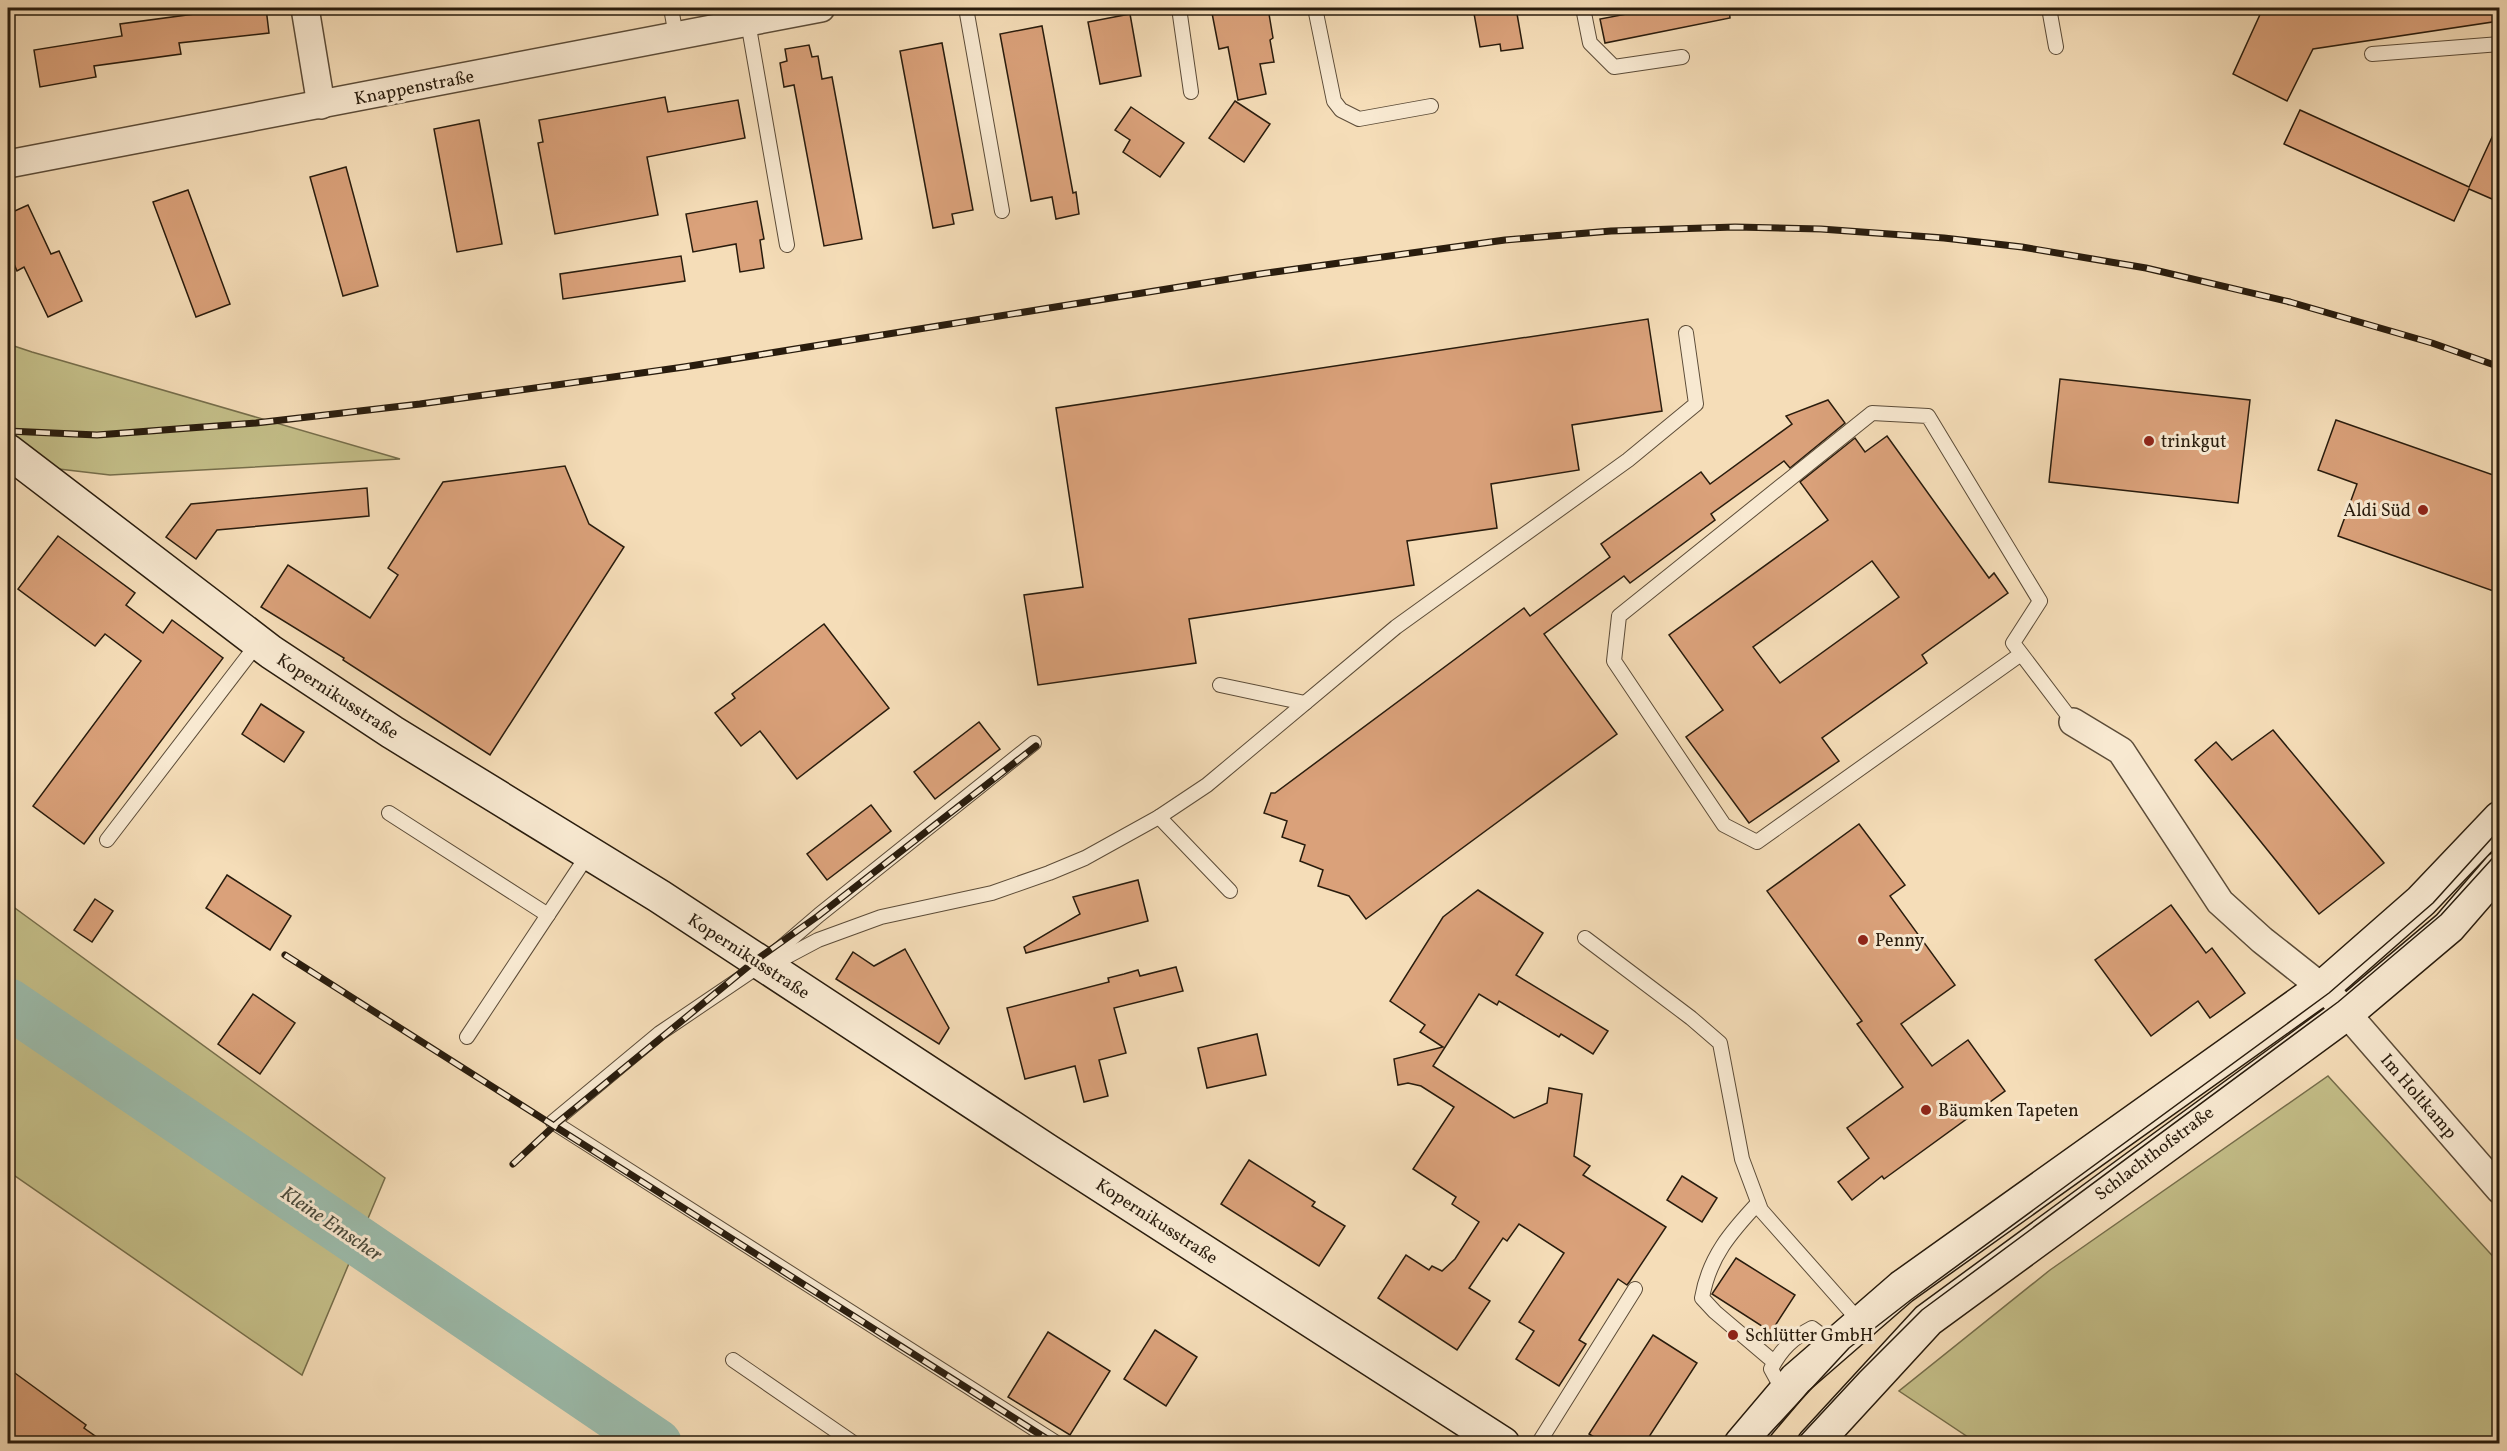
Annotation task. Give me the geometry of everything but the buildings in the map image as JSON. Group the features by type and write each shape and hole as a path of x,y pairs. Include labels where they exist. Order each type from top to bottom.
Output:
{"street":[{"path":"305,8 321,105"},
{"name":"Knappenstraße","path":"8,164 821,8"},
{"name":"Kopernikusstraße","path":"8,451 258,643 392,732 589,853 1503,1443"},
{"path":"2073,722 2121,751 2220,902 2336,1001"},
{"name":"Schlachthofstraße","path":"1814,1443 1928,1320 2336,1001 2421,901 2499,818"},
{"name":"Schlachthofstraße","path":"1740,1443 1779,1377 1831,1348 1902,1287 2448,927 2499,868"},
{"name":"Im Holtkamp","path":"2336,1001 2499,1190"}],"lane":[{"path":"671,8 676,36"},
{"path":"966,8 1002,211"},
{"path":"1179,8 1191,92"},
{"path":"1315,8 1334,101 1341,110 1359,119 1431,106"},
{"path":"1583,8 1590,43 1614,68 1682,57"},
{"path":"2049,8 2056,47"},
{"path":"748,22 787,245"},
{"path":"2372,54 2499,44"},
{"path":"1058,1443 553,1122 660,1033 764,965 818,940 881,917 992,893 1049,873 1085,858 1159,817 1207,785 1396,627 1628,460 1696,404 1686,333"},
{"path":"2021,654 1757,842 1724,825 1614,661 1619,616 1872,413 1928,416 2040,601 2013,643 2073,722"},
{"path":"107,840 258,643"},
{"path":"1220,685 1305,703"},
{"path":"764,965 819,915 1034,743"},
{"path":"389,813 548,915"},
{"path":"1159,817 1230,891"},
{"path":"467,1037 589,853"},
{"path":"1585,938 1691,1018 1720,1043 1742,1159 1761,1210 1861,1323"},
{"path":"1758,1203 1729,1234 1705,1281 1702,1298 1779,1377"},
{"path":"1538,1443 1635,1289"},
{"path":"733,1360 855,1443"}],"shaded area":[{"path":"8,344 400,459 110,475 8,463"},
{"path":"8,903 385,1178 302,1375 8,1171"},
{"path":"2328,1076 2499,1263 2499,1443 1977,1443 1899,1391 2050,1270"}],"waterway":[{"name":"Kleine Emscher","path":"8,1003 657,1444"}],"tram line":[{"path":"1760,1444 1849,1348 1912,1299 2329,993 2433,903 2500,829"},
{"path":"1793,1444 1922,1310 2338,1002 2441,915 2500,850"}],"railway":[{"path":"8,431 97,435 256,423 420,404 684,367 1260,274 1505,240 1611,231 1735,227 1821,229 1944,238 2022,247 2146,268 2290,302 2432,343 2500,367"},
{"path":"513,1164 556,1124 756,960 818,916 1036,746"},
{"path":"285,955 1055,1444"}],"place":[{"name":"trinkgut","path":"2149,441"},
{"name":"Aldi Süd","path":"2423,510"},
{"name":"Penny","path":"1863,940"},
{"name":"Bäumken Tapeten","path":"1926,1110"},
{"name":"Schlütter GmbH","path":"1733,1335"}]}
